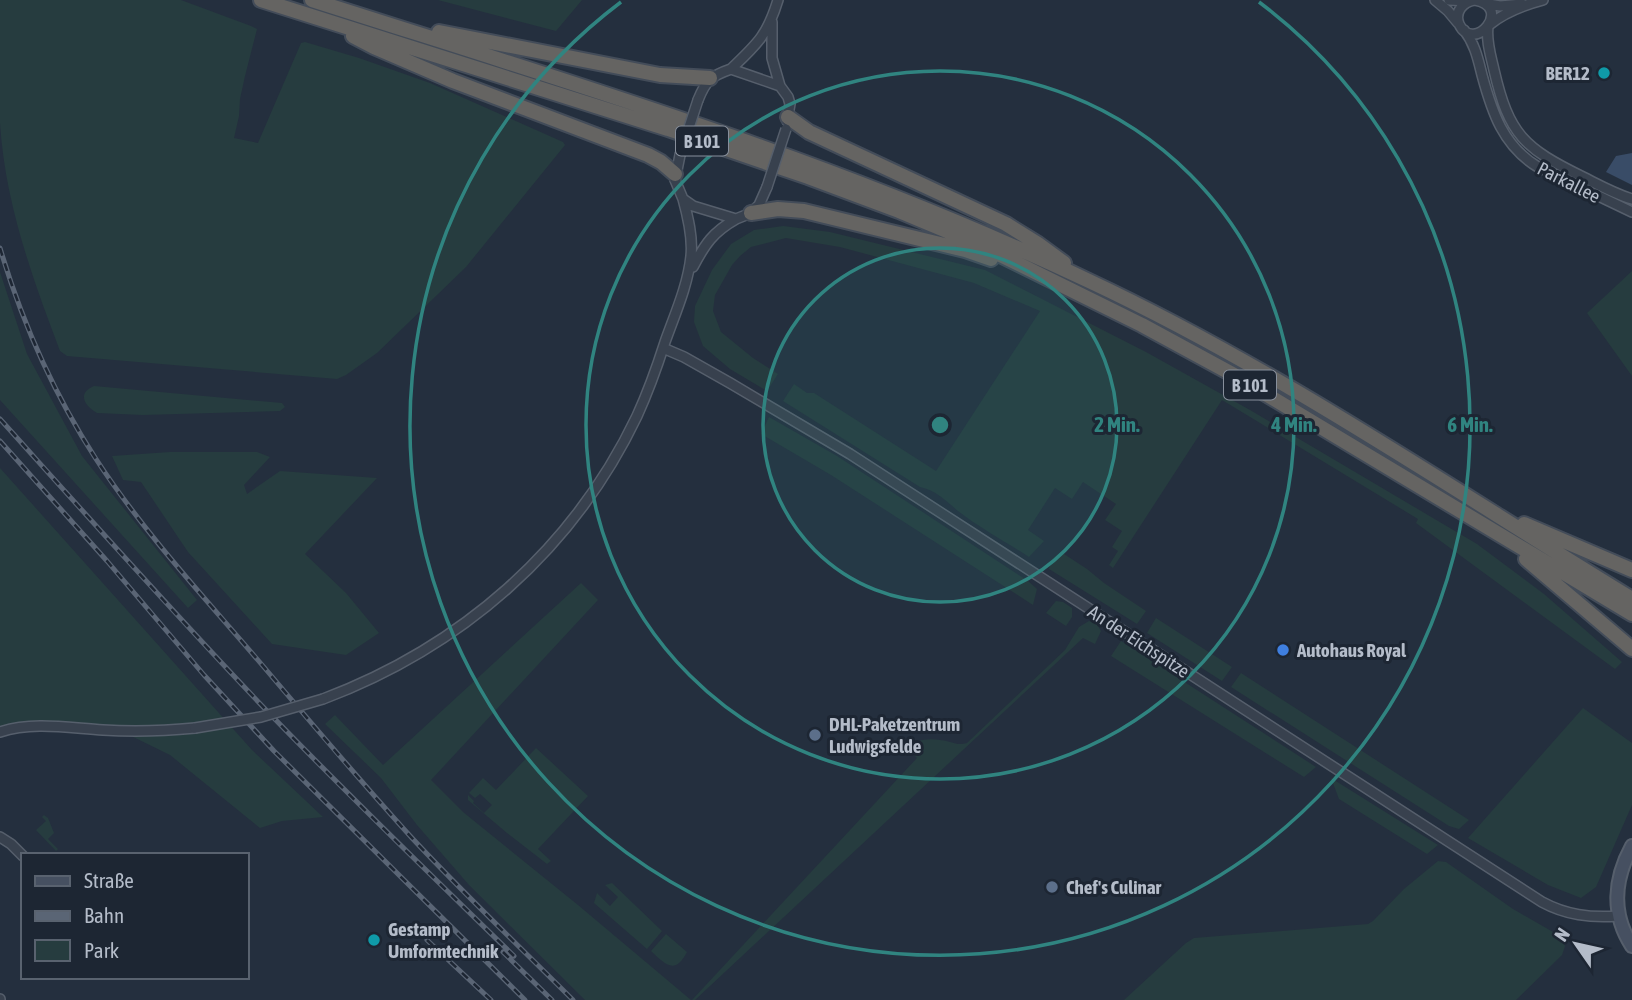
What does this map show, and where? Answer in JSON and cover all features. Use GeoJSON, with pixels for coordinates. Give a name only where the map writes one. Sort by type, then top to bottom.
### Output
{"type":"FeatureCollection","features":[{"type":"Feature","properties":{"kind":"highway","name":"B 101"},"geometry":{"type":"LineString","coordinates":[[261,0],[808,177],[978,244],[1191,351],[1632,614]]}},
{"type":"Feature","properties":{"kind":"highway","name":"B 101"},"geometry":{"type":"LineString","coordinates":[[312,0],[689,122],[821,168],[954,221],[1088,280],[1246,363],[1632,599]]}},
{"type":"Feature","properties":{"kind":"highway"},"geometry":{"type":"LineString","coordinates":[[365,17],[660,75],[710,78]]}},
{"type":"Feature","properties":{"kind":"highway"},"geometry":{"type":"LineString","coordinates":[[334,24],[373,47],[453,81],[648,155],[675,174]]}},
{"type":"Feature","properties":{"kind":"highway"},"geometry":{"type":"LineString","coordinates":[[787,123],[1006,224],[1088,280]]}},
{"type":"Feature","properties":{"kind":"highway"},"geometry":{"type":"LineString","coordinates":[[751,213],[778,209],[804,211],[965,250],[1060,284]]}},
{"type":"Feature","properties":{"kind":"highway"},"geometry":{"type":"LineString","coordinates":[[1426,471],[1527,525],[1632,570]]}},
{"type":"Feature","properties":{"kind":"highway"},"geometry":{"type":"LineString","coordinates":[[1442,499],[1536,566],[1632,649]]}},
{"type":"Feature","properties":{"kind":"main road"},"geometry":{"type":"LineString","coordinates":[[1632,846],[1618,879],[1616,897],[1618,916],[1632,946]]}},
{"type":"Feature","properties":{"kind":"street"},"geometry":{"type":"LineString","coordinates":[[0,732],[37,726],[132,731],[195,728],[261,717],[323,699],[382,674],[439,642],[485,608],[538,560],[581,509],[613,461],[637,416],[663,348],[687,278],[692,254],[689,222],[675,174],[703,88],[710,78],[731,69],[755,46],[772,18],[778,0]]}},
{"type":"Feature","properties":{"kind":"street","name":"Parkallee"},"geometry":{"type":"LineString","coordinates":[[1435,0],[1453,15],[1474,45],[1496,121],[1514,148],[1529,162],[1545,171],[1632,212]]}},
{"type":"Feature","properties":{"kind":"street"},"geometry":{"type":"LineString","coordinates":[[1449,0],[1500,6],[1544,0]]}},
{"type":"Feature","properties":{"kind":"street"},"geometry":{"type":"LineString","coordinates":[[1475,1],[1461,6],[1458,19],[1462,28],[1476,34],[1483,32],[1498,18],[1527,4]]}},
{"type":"Feature","properties":{"kind":"street","name":"Parkallee"},"geometry":{"type":"LineString","coordinates":[[1475,1],[1491,12],[1488,42],[1499,92],[1508,115],[1521,136],[1551,161],[1632,199]]}},
{"type":"Feature","properties":{"kind":"street"},"geometry":{"type":"LineString","coordinates":[[687,278],[709,240],[722,227],[751,213],[759,205],[767,187],[787,123],[790,104],[780,86],[772,58],[772,18]]}},
{"type":"Feature","properties":{"kind":"street"},"geometry":{"type":"LineString","coordinates":[[731,69],[780,86]]}},
{"type":"Feature","properties":{"kind":"street"},"geometry":{"type":"LineString","coordinates":[[683,199],[693,206],[736,219]]}},
{"type":"Feature","properties":{"kind":"street","name":"An der Eichspitze"},"geometry":{"type":"LineString","coordinates":[[663,348],[684,356],[850,454],[1542,902],[1580,916],[1618,916]]}},
{"type":"Feature","properties":{"kind":"street"},"geometry":{"type":"LineString","coordinates":[[0,837],[21,854]]}},
{"type":"Feature","properties":{"kind":"green space"},"geometry":{"type":"Polygon","coordinates":[[[0,0],[181,0],[257,29],[240,99],[234,138],[258,143],[301,43],[305,42],[430,83],[565,145],[466,267],[377,353],[337,379],[67,356],[60,351],[21,239],[8,182],[0,123],[0,0]]]}},
{"type":"Feature","properties":{"kind":"green space"},"geometry":{"type":"Polygon","coordinates":[[[438,0],[582,0],[556,31],[438,0]]]}},
{"type":"Feature","properties":{"kind":"green space"},"geometry":{"type":"Polygon","coordinates":[[[783,226],[830,232],[985,270],[1146,352],[1477,544],[1544,594],[1622,662],[1615,669],[1416,523],[1418,519],[1222,400],[1113,568],[1109,565],[1118,551],[1112,547],[1122,531],[1105,520],[1116,504],[1083,482],[1072,499],[1055,488],[1028,530],[1044,541],[1029,557],[975,523],[936,493],[920,487],[783,401],[794,384],[807,393],[814,393],[936,471],[1040,311],[974,283],[840,247],[786,238],[751,247],[732,265],[715,295],[713,311],[721,332],[778,374],[767,391],[730,369],[703,346],[694,322],[695,306],[712,270],[731,244],[754,230],[783,226]]]}},
{"type":"Feature","properties":{"kind":"green space"},"geometry":{"type":"Polygon","coordinates":[[[1632,271],[1632,376],[1587,313],[1632,271]]]}},
{"type":"Feature","properties":{"kind":"green space"},"geometry":{"type":"Polygon","coordinates":[[[0,272],[27,354],[82,456],[197,600],[188,608],[0,400],[0,272]]]}},
{"type":"Feature","properties":{"kind":"green space"},"geometry":{"type":"Polygon","coordinates":[[[94,386],[282,403],[285,407],[280,411],[143,415],[97,413],[84,400],[85,392],[94,386]]]}},
{"type":"Feature","properties":{"kind":"green space"},"geometry":{"type":"Polygon","coordinates":[[[769,417],[837,456],[1028,581],[1037,589],[1033,605],[831,475],[761,434],[769,417]]]}},
{"type":"Feature","properties":{"kind":"green space"},"geometry":{"type":"Polygon","coordinates":[[[170,452],[257,452],[270,457],[244,485],[247,494],[280,471],[377,478],[305,554],[346,593],[379,633],[346,655],[272,644],[188,552],[141,482],[123,480],[112,456],[170,452]]]}},
{"type":"Feature","properties":{"kind":"green space"},"geometry":{"type":"Polygon","coordinates":[[[0,468],[252,750],[323,817],[282,821],[260,828],[170,755],[111,726],[41,721],[0,727],[0,468]]]}},
{"type":"Feature","properties":{"kind":"green space"},"geometry":{"type":"Polygon","coordinates":[[[1061,552],[1146,611],[1137,624],[1049,569],[1052,559],[1061,552]]]}},
{"type":"Feature","properties":{"kind":"green space"},"geometry":{"type":"Polygon","coordinates":[[[581,583],[598,600],[431,780],[463,812],[691,1000],[585,1000],[469,885],[381,778],[325,724],[335,715],[383,765],[581,583]]]}},
{"type":"Feature","properties":{"kind":"green space"},"geometry":{"type":"Polygon","coordinates":[[[1056,601],[1072,608],[1072,617],[1066,626],[1046,613],[1056,601]]]}},
{"type":"Feature","properties":{"kind":"green space"},"geometry":{"type":"Polygon","coordinates":[[[1156,618],[1232,667],[1222,681],[1147,633],[1156,618]]]}},
{"type":"Feature","properties":{"kind":"green space"},"geometry":{"type":"Polygon","coordinates":[[[1089,621],[1096,623],[1101,631],[1095,644],[1083,638],[692,1000],[917,758],[905,746],[927,740],[967,743],[1065,650],[1079,627],[1089,621]]]}},
{"type":"Feature","properties":{"kind":"green space"},"geometry":{"type":"Polygon","coordinates":[[[1121,641],[1316,767],[1304,777],[1111,656],[1121,641]]]}},
{"type":"Feature","properties":{"kind":"green space"},"geometry":{"type":"Polygon","coordinates":[[[1241,673],[1469,820],[1459,829],[1449,826],[1231,687],[1241,673]]]}},
{"type":"Feature","properties":{"kind":"green space"},"geometry":{"type":"Polygon","coordinates":[[[1583,708],[1632,743],[1632,805],[1596,887],[1581,898],[1548,885],[1468,838],[1583,708]]]}},
{"type":"Feature","properties":{"kind":"green space"},"geometry":{"type":"Polygon","coordinates":[[[536,748],[588,796],[538,849],[551,861],[547,864],[507,833],[468,800],[468,795],[484,813],[492,805],[480,794],[475,798],[469,793],[483,778],[496,790],[536,748]]]}},
{"type":"Feature","properties":{"kind":"green space"},"geometry":{"type":"Polygon","coordinates":[[[1331,778],[1438,845],[1427,854],[1339,799],[1331,778]]]}},
{"type":"Feature","properties":{"kind":"green space"},"geometry":{"type":"Polygon","coordinates":[[[44,815],[54,833],[48,839],[58,849],[56,851],[36,830],[46,821],[42,817],[44,815]]]}},
{"type":"Feature","properties":{"kind":"green space"},"geometry":{"type":"Polygon","coordinates":[[[1438,861],[1446,862],[1513,909],[1560,936],[1565,946],[1562,955],[1516,1000],[1124,1000],[1194,938],[1368,924],[1438,861]]]}},
{"type":"Feature","properties":{"kind":"green space"},"geometry":{"type":"Polygon","coordinates":[[[612,883],[662,931],[647,949],[594,903],[597,893],[610,906],[618,897],[605,885],[612,883]]]}},
{"type":"Feature","properties":{"kind":"green space"},"geometry":{"type":"Polygon","coordinates":[[[666,934],[687,952],[678,964],[666,964],[651,951],[666,934]]]}},
{"type":"Feature","properties":{"kind":"water"},"geometry":{"type":"Polygon","coordinates":[[[1632,153],[1632,185],[1606,172],[1616,156],[1632,153]]]}},
{"type":"Feature","properties":{"kind":"railway"},"geometry":{"type":"LineString","coordinates":[[0,248],[29,330],[66,409],[96,459],[134,513],[393,817],[573,1000]]}},
{"type":"Feature","properties":{"kind":"railway"},"geometry":{"type":"LineString","coordinates":[[0,419],[269,713],[514,956]]}},
{"type":"Feature","properties":{"kind":"railway"},"geometry":{"type":"LineString","coordinates":[[0,441],[204,675],[274,751],[525,1000]]}},
{"type":"Feature","properties":{"kind":"railway"},"geometry":{"type":"LineString","coordinates":[[427,940],[491,1000]]}},
{"type":"Feature","properties":{"kind":"railway"},"geometry":{"type":"LineString","coordinates":[[503,952],[552,1000]]}},
{"type":"Feature","properties":{"kind":"place","name":"BER12"},"geometry":{"type":"Point","coordinates":[1604,73]}},
{"type":"Feature","properties":{"kind":"place","name":"Autohaus Royal"},"geometry":{"type":"Point","coordinates":[1283,650]}},
{"type":"Feature","properties":{"kind":"place","name":"DHL-Paketzentrum Ludwigsfelde"},"geometry":{"type":"Point","coordinates":[815,735]}},
{"type":"Feature","properties":{"kind":"place","name":"Chef's Culinar"},"geometry":{"type":"Point","coordinates":[1052,887]}},
{"type":"Feature","properties":{"kind":"place","name":"Gestamp Umformtechnik"},"geometry":{"type":"Point","coordinates":[374,940]}}]}
